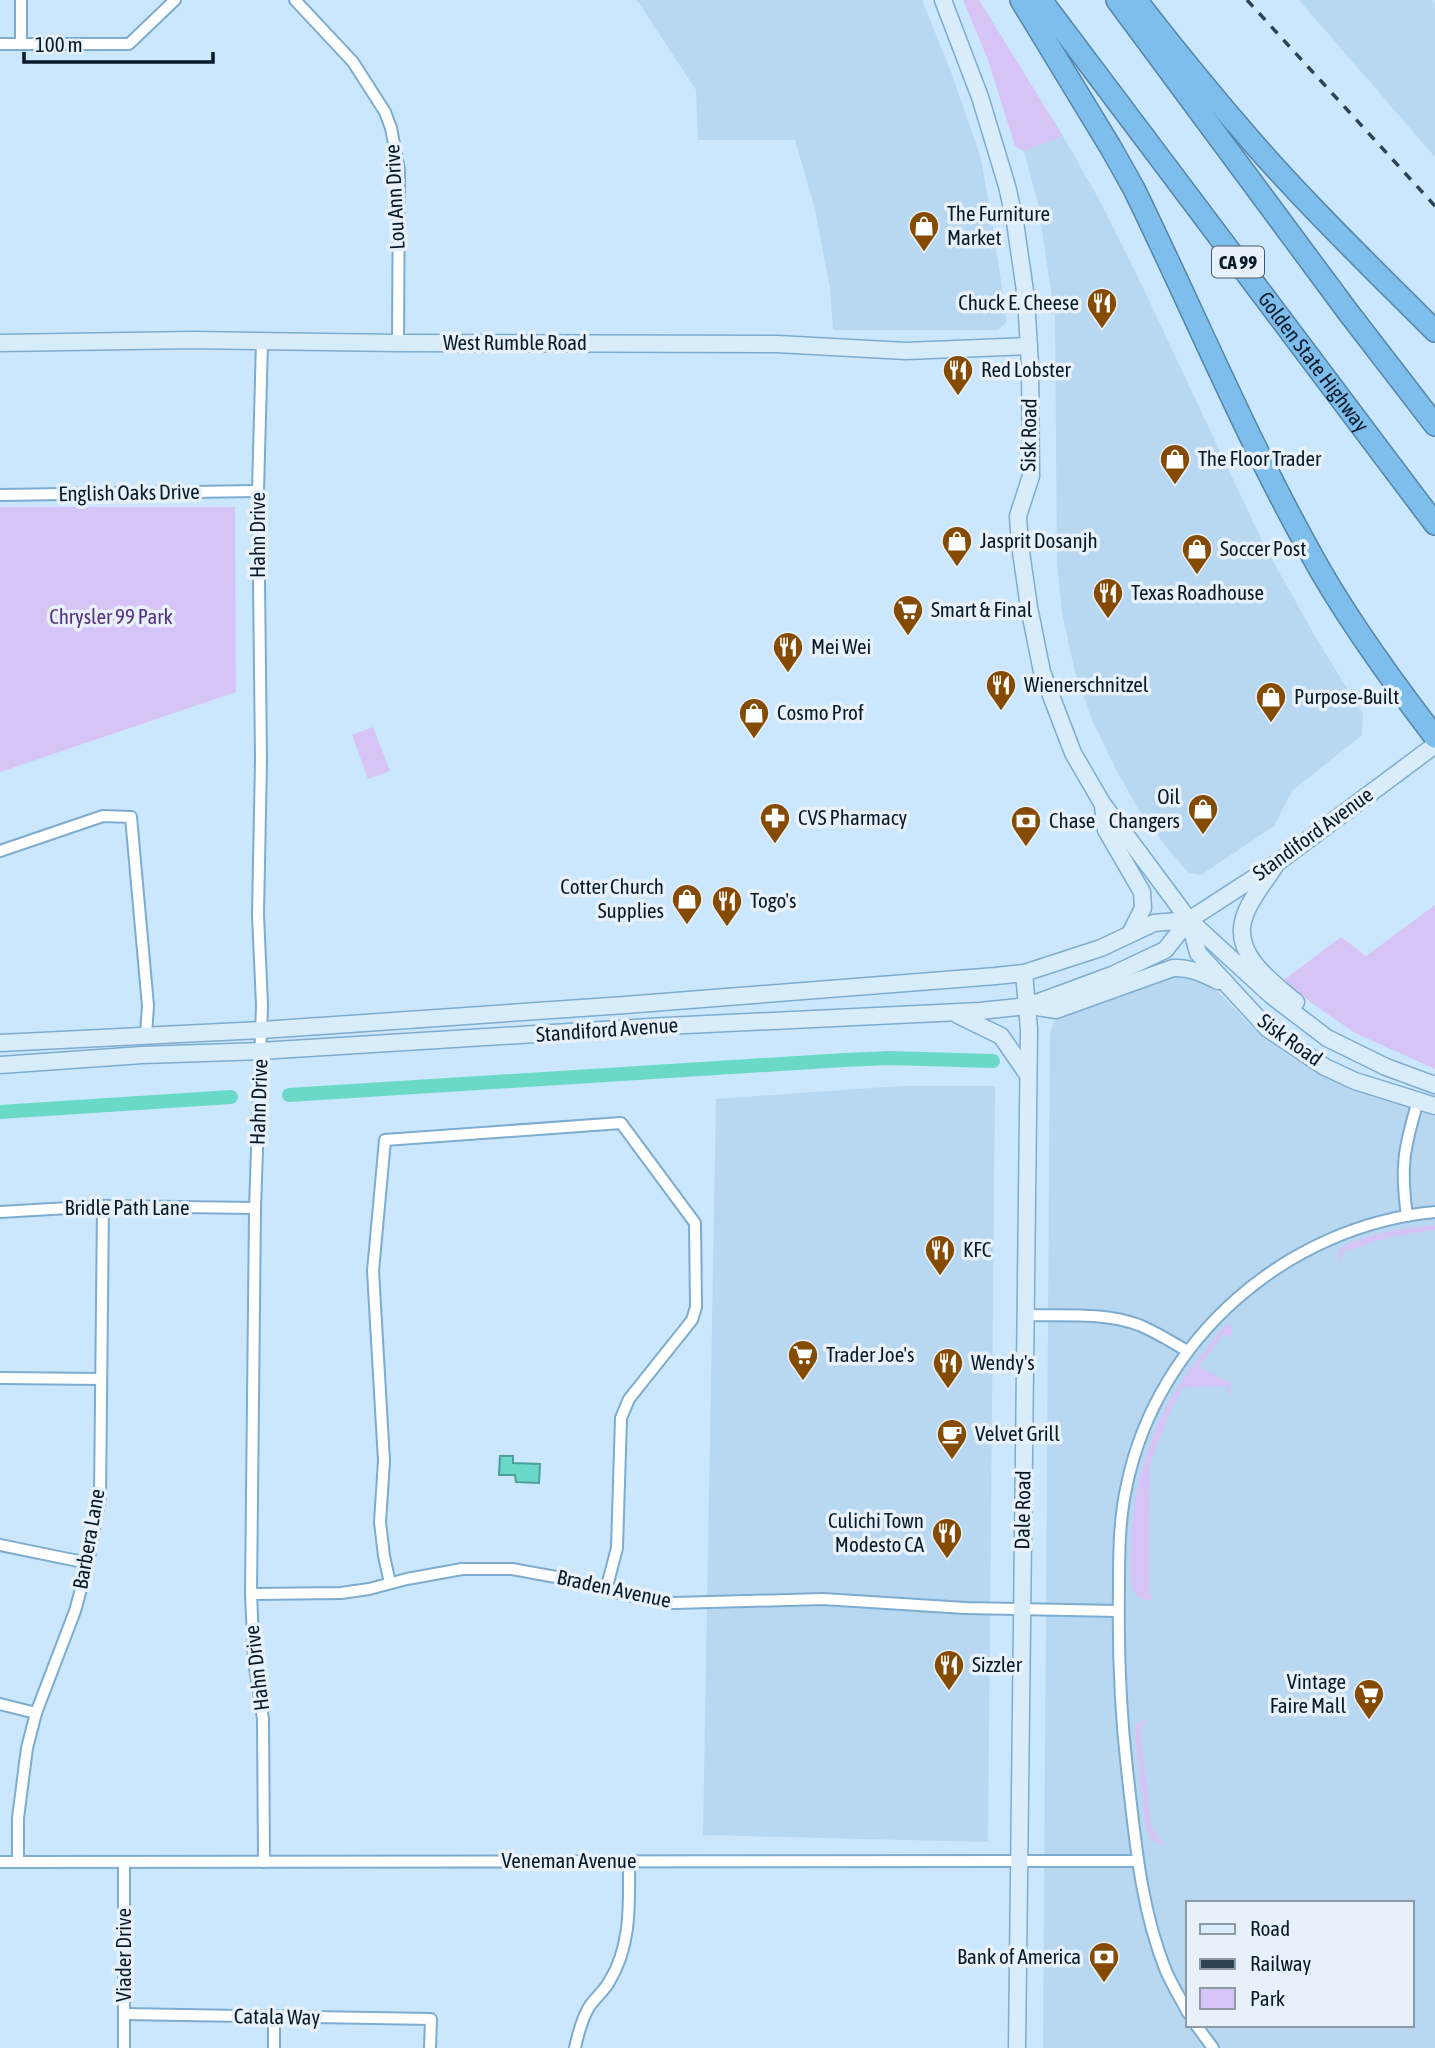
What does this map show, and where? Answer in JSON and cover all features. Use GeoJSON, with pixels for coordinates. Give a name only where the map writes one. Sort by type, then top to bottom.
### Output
{"type":"FeatureCollection","features":[{"type":"Feature","properties":{"kind":"highway"},"geometry":{"type":"LineString","coordinates":[[1021,0],[1133,189],[1311,554],[1364,636],[1435,737]]}},
{"type":"Feature","properties":{"kind":"highway","name":"Golden State Highway"},"geometry":{"type":"LineString","coordinates":[[1041,0],[1435,524]]}},
{"type":"Feature","properties":{"kind":"highway","name":"CA 99"},"geometry":{"type":"LineString","coordinates":[[1116,0],[1435,425]]}},
{"type":"Feature","properties":{"kind":"highway"},"geometry":{"type":"LineString","coordinates":[[1136,0],[1255,146],[1435,331]]}},
{"type":"Feature","properties":{"kind":"main road","name":"Sisk Road"},"geometry":{"type":"LineString","coordinates":[[943,0],[980,97],[1007,186],[1023,276],[1029,346],[1031,476],[1018,516],[1029,607],[1042,672],[1056,713],[1077,760],[1102,803],[1189,920],[1272,996],[1326,1038],[1386,1067],[1435,1085]]}},
{"type":"Feature","properties":{"kind":"main road","name":"West Rumble Road"},"geometry":{"type":"LineString","coordinates":[[0,342],[777,344],[906,351],[1029,346]]}},
{"type":"Feature","properties":{"kind":"main road","name":"Standiford Avenue"},"geometry":{"type":"LineString","coordinates":[[0,1065],[1028,1006],[1112,975],[1165,950],[1189,920],[1277,863],[1435,745]]}},
{"type":"Feature","properties":{"kind":"main road"},"geometry":{"type":"LineString","coordinates":[[1102,803],[1106,830],[1142,892],[1143,908],[1130,934]]}},
{"type":"Feature","properties":{"kind":"main road"},"geometry":{"type":"LineString","coordinates":[[1277,863],[1244,917],[1241,934],[1245,949],[1262,971],[1299,1005],[1386,1067]]}},
{"type":"Feature","properties":{"kind":"main road","name":"Sisk Road"},"geometry":{"type":"LineString","coordinates":[[1189,920],[1198,953],[1268,1029],[1307,1056],[1355,1081],[1435,1106]]}},
{"type":"Feature","properties":{"kind":"main road","name":"Standiford Avenue"},"geometry":{"type":"LineString","coordinates":[[0,1043],[262,1030],[785,994],[1024,973],[1101,947],[1154,923],[1189,920]]}},
{"type":"Feature","properties":{"kind":"main road"},"geometry":{"type":"LineString","coordinates":[[1028,1006],[1056,1010],[1177,968],[1203,973],[1230,987]]}},
{"type":"Feature","properties":{"kind":"main road","name":"Dale Road"},"geometry":{"type":"LineString","coordinates":[[1017,2048],[1028,1074],[1028,1006],[1024,973]]}},
{"type":"Feature","properties":{"kind":"main road"},"geometry":{"type":"LineString","coordinates":[[952,1012],[1001,1036],[1028,1074]]}},
{"type":"Feature","properties":{"kind":"street"},"geometry":{"type":"LineString","coordinates":[[21,0],[21,44]]}},
{"type":"Feature","properties":{"kind":"street"},"geometry":{"type":"LineString","coordinates":[[0,44],[129,44],[175,0]]}},
{"type":"Feature","properties":{"kind":"street","name":"Lou Ann Drive"},"geometry":{"type":"LineString","coordinates":[[295,0],[353,62],[391,128],[398,170],[398,343]]}},
{"type":"Feature","properties":{"kind":"street","name":"Hahn Drive"},"geometry":{"type":"LineString","coordinates":[[262,341],[258,491],[261,760],[258,915],[262,1030],[255,1208],[250,1594],[254,1661],[263,1719],[264,1862]]}},
{"type":"Feature","properties":{"kind":"street","name":"English Oaks Drive"},"geometry":{"type":"LineString","coordinates":[[0,495],[258,491]]}},
{"type":"Feature","properties":{"kind":"street"},"geometry":{"type":"LineString","coordinates":[[0,851],[103,816],[131,817],[148,1006],[146,1034]]}},
{"type":"Feature","properties":{"kind":"street"},"geometry":{"type":"LineString","coordinates":[[1407,1216],[1402,1165],[1418,1101]]}},
{"type":"Feature","properties":{"kind":"street"},"geometry":{"type":"LineString","coordinates":[[390,1583],[380,1522],[384,1461],[373,1271],[386,1140],[621,1123],[695,1223],[696,1307],[692,1320],[629,1399],[621,1418],[617,1548],[606,1590]]}},
{"type":"Feature","properties":{"kind":"street","name":"Bridle Path Lane"},"geometry":{"type":"LineString","coordinates":[[0,1212],[103,1206],[255,1208]]}},
{"type":"Feature","properties":{"kind":"street","name":"Barbera Lane"},"geometry":{"type":"LineString","coordinates":[[18,1862],[21,1783],[36,1713],[75,1611],[88,1563],[100,1497],[103,1206]]}},
{"type":"Feature","properties":{"kind":"street"},"geometry":{"type":"LineString","coordinates":[[1186,2009],[1166,1971],[1142,1892],[1122,1713],[1118,1611],[1120,1524],[1139,1440],[1155,1403],[1187,1351],[1232,1302],[1277,1268],[1316,1245],[1347,1231],[1435,1212]]}},
{"type":"Feature","properties":{"kind":"street"},"geometry":{"type":"LineString","coordinates":[[1025,1315],[1099,1317],[1127,1321],[1152,1331],[1187,1351]]}},
{"type":"Feature","properties":{"kind":"street"},"geometry":{"type":"LineString","coordinates":[[0,1378],[101,1379]]}},
{"type":"Feature","properties":{"kind":"street"},"geometry":{"type":"LineString","coordinates":[[0,1545],[88,1563]]}},
{"type":"Feature","properties":{"kind":"street","name":"Braden Avenue"},"geometry":{"type":"LineString","coordinates":[[250,1594],[341,1593],[462,1569],[512,1569],[674,1602],[824,1599],[1022,1610],[1118,1611]]}},
{"type":"Feature","properties":{"kind":"street"},"geometry":{"type":"LineString","coordinates":[[0,1704],[36,1713]]}},
{"type":"Feature","properties":{"kind":"street"},"geometry":{"type":"LineString","coordinates":[[575,2048],[589,2008],[610,1982],[620,1958],[627,1933],[629,1861]]}},
{"type":"Feature","properties":{"kind":"street","name":"Veneman Avenue"},"geometry":{"type":"LineString","coordinates":[[0,1862],[1138,1861]]}},
{"type":"Feature","properties":{"kind":"street","name":"Viader Drive"},"geometry":{"type":"LineString","coordinates":[[124,1862],[124,2048]]}},
{"type":"Feature","properties":{"kind":"street","name":"Catala Way"},"geometry":{"type":"LineString","coordinates":[[124,2014],[430,2019],[430,2048]]}},
{"type":"Feature","properties":{"kind":"street"},"geometry":{"type":"LineString","coordinates":[[274,2017],[274,2048]]}},
{"type":"Feature","properties":{"kind":"street"},"geometry":{"type":"LineString","coordinates":[[1197,2027],[1213,2048]]}},
{"type":"Feature","properties":{"kind":"shaded area"},"geometry":{"type":"Polygon","coordinates":[[[637,0],[922,0],[980,155],[1007,322],[998,330],[833,330],[830,288],[815,209],[795,140],[698,140],[696,90],[637,0]]]}},
{"type":"Feature","properties":{"kind":"shaded area"},"geometry":{"type":"Polygon","coordinates":[[[1299,0],[1432,0],[1435,4],[1435,157],[1299,0]]]}},
{"type":"Feature","properties":{"kind":"shaded area"},"geometry":{"type":"Polygon","coordinates":[[[1063,136],[1136,273],[1265,547],[1363,714],[1362,735],[1292,791],[1274,826],[1201,875],[1189,873],[1167,848],[1137,807],[1117,771],[1093,722],[1075,672],[1062,613],[1057,563],[1055,318],[1038,204],[1024,151],[1063,136]]]}},
{"type":"Feature","properties":{"kind":"shaded area"},"geometry":{"type":"Polygon","coordinates":[[[1184,972],[1212,986],[1257,1032],[1310,1068],[1347,1084],[1435,1112],[1435,2048],[1043,2048],[1050,1032],[1054,1022],[1061,1016],[1167,975],[1184,972]]]}},
{"type":"Feature","properties":{"kind":"shaded area"},"geometry":{"type":"Polygon","coordinates":[[[900,1086],[995,1086],[988,1842],[703,1835],[716,1099],[900,1086]]]}},
{"type":"Feature","properties":{"kind":"shaded area"},"geometry":{"type":"Polygon","coordinates":[[[500,1456],[513,1456],[513,1463],[540,1464],[539,1483],[516,1482],[515,1475],[499,1475],[500,1456]]]}},
{"type":"Feature","properties":{"kind":"green space"},"geometry":{"type":"Polygon","coordinates":[[[963,0],[979,0],[1063,136],[1024,151],[1015,146],[988,60],[963,0]]]}},
{"type":"Feature","properties":{"kind":"green space","name":"Chrysler 99 Park"},"geometry":{"type":"Polygon","coordinates":[[[0,507],[235,507],[236,692],[0,772],[0,507]]]}},
{"type":"Feature","properties":{"kind":"green space"},"geometry":{"type":"Polygon","coordinates":[[[373,727],[390,771],[368,779],[352,735],[373,727]]]}},
{"type":"Feature","properties":{"kind":"green space"},"geometry":{"type":"Polygon","coordinates":[[[1435,905],[1435,1069],[1355,1033],[1284,980],[1341,937],[1366,956],[1435,905]]]}},
{"type":"Feature","properties":{"kind":"green space"},"geometry":{"type":"Polygon","coordinates":[[[1435,1225],[1435,1230],[1389,1237],[1343,1252],[1341,1261],[1338,1259],[1339,1249],[1361,1239],[1435,1225]]]}},
{"type":"Feature","properties":{"kind":"green space"},"geometry":{"type":"Polygon","coordinates":[[[1229,1324],[1232,1327],[1232,1337],[1224,1334],[1199,1366],[1231,1384],[1231,1395],[1228,1395],[1227,1386],[1183,1387],[1168,1417],[1150,1465],[1149,1590],[1154,1601],[1144,1599],[1133,1590],[1131,1573],[1132,1526],[1143,1465],[1157,1426],[1172,1396],[1202,1354],[1229,1324]]]}},
{"type":"Feature","properties":{"kind":"green space"},"geometry":{"type":"Polygon","coordinates":[[[1141,1721],[1148,1721],[1140,1728],[1151,1826],[1162,1842],[1160,1845],[1151,1839],[1146,1828],[1135,1732],[1136,1725],[1141,1721]]]}},
{"type":"Feature","properties":{"kind":"waterway"},"geometry":{"type":"LineString","coordinates":[[289,1095],[844,1060],[889,1058],[993,1061]]}},
{"type":"Feature","properties":{"kind":"waterway"},"geometry":{"type":"LineString","coordinates":[[0,1112],[231,1097]]}},
{"type":"Feature","properties":{"kind":"railway"},"geometry":{"type":"LineString","coordinates":[[1247,0],[1435,206]]}},
{"type":"Feature","properties":{"kind":"place","name":"The Furniture Market"},"geometry":{"type":"Point","coordinates":[924,253]}},
{"type":"Feature","properties":{"kind":"place","name":"Chuck E. Cheese"},"geometry":{"type":"Point","coordinates":[1102,330]}},
{"type":"Feature","properties":{"kind":"place","name":"Red Lobster"},"geometry":{"type":"Point","coordinates":[958,397]}},
{"type":"Feature","properties":{"kind":"place","name":"The Floor Trader"},"geometry":{"type":"Point","coordinates":[1175,486]}},
{"type":"Feature","properties":{"kind":"place","name":"Jasprit Dosanjh"},"geometry":{"type":"Point","coordinates":[957,568]}},
{"type":"Feature","properties":{"kind":"place","name":"Soccer Post"},"geometry":{"type":"Point","coordinates":[1197,576]}},
{"type":"Feature","properties":{"kind":"place","name":"Texas Roadhouse"},"geometry":{"type":"Point","coordinates":[1108,620]}},
{"type":"Feature","properties":{"kind":"place","name":"Smart & Final"},"geometry":{"type":"Point","coordinates":[908,637]}},
{"type":"Feature","properties":{"kind":"place","name":"Mei Wei"},"geometry":{"type":"Point","coordinates":[788,674]}},
{"type":"Feature","properties":{"kind":"place","name":"Wienerschnitzel"},"geometry":{"type":"Point","coordinates":[1001,712]}},
{"type":"Feature","properties":{"kind":"place","name":"Purpose-Built"},"geometry":{"type":"Point","coordinates":[1271,724]}},
{"type":"Feature","properties":{"kind":"place","name":"Cosmo Prof"},"geometry":{"type":"Point","coordinates":[754,740]}},
{"type":"Feature","properties":{"kind":"place","name":"Oil Changers"},"geometry":{"type":"Point","coordinates":[1203,836]}},
{"type":"Feature","properties":{"kind":"place","name":"CVS Pharmacy"},"geometry":{"type":"Point","coordinates":[775,845]}},
{"type":"Feature","properties":{"kind":"place","name":"Chase"},"geometry":{"type":"Point","coordinates":[1026,848]}},
{"type":"Feature","properties":{"kind":"place","name":"Cotter Church Supplies"},"geometry":{"type":"Point","coordinates":[687,926]}},
{"type":"Feature","properties":{"kind":"place","name":"Togo's"},"geometry":{"type":"Point","coordinates":[727,928]}},
{"type":"Feature","properties":{"kind":"place","name":"KFC"},"geometry":{"type":"Point","coordinates":[940,1277]}},
{"type":"Feature","properties":{"kind":"place","name":"Trader Joe's"},"geometry":{"type":"Point","coordinates":[803,1382]}},
{"type":"Feature","properties":{"kind":"place","name":"Wendy's"},"geometry":{"type":"Point","coordinates":[948,1390]}},
{"type":"Feature","properties":{"kind":"place","name":"Velvet Grill"},"geometry":{"type":"Point","coordinates":[952,1461]}},
{"type":"Feature","properties":{"kind":"place","name":"Culichi Town Modesto CA"},"geometry":{"type":"Point","coordinates":[947,1560]}},
{"type":"Feature","properties":{"kind":"place","name":"Sizzler"},"geometry":{"type":"Point","coordinates":[949,1692]}},
{"type":"Feature","properties":{"kind":"place","name":"Vintage Faire Mall"},"geometry":{"type":"Point","coordinates":[1369,1721]}},
{"type":"Feature","properties":{"kind":"place","name":"Bank of America"},"geometry":{"type":"Point","coordinates":[1104,1984]}}]}
